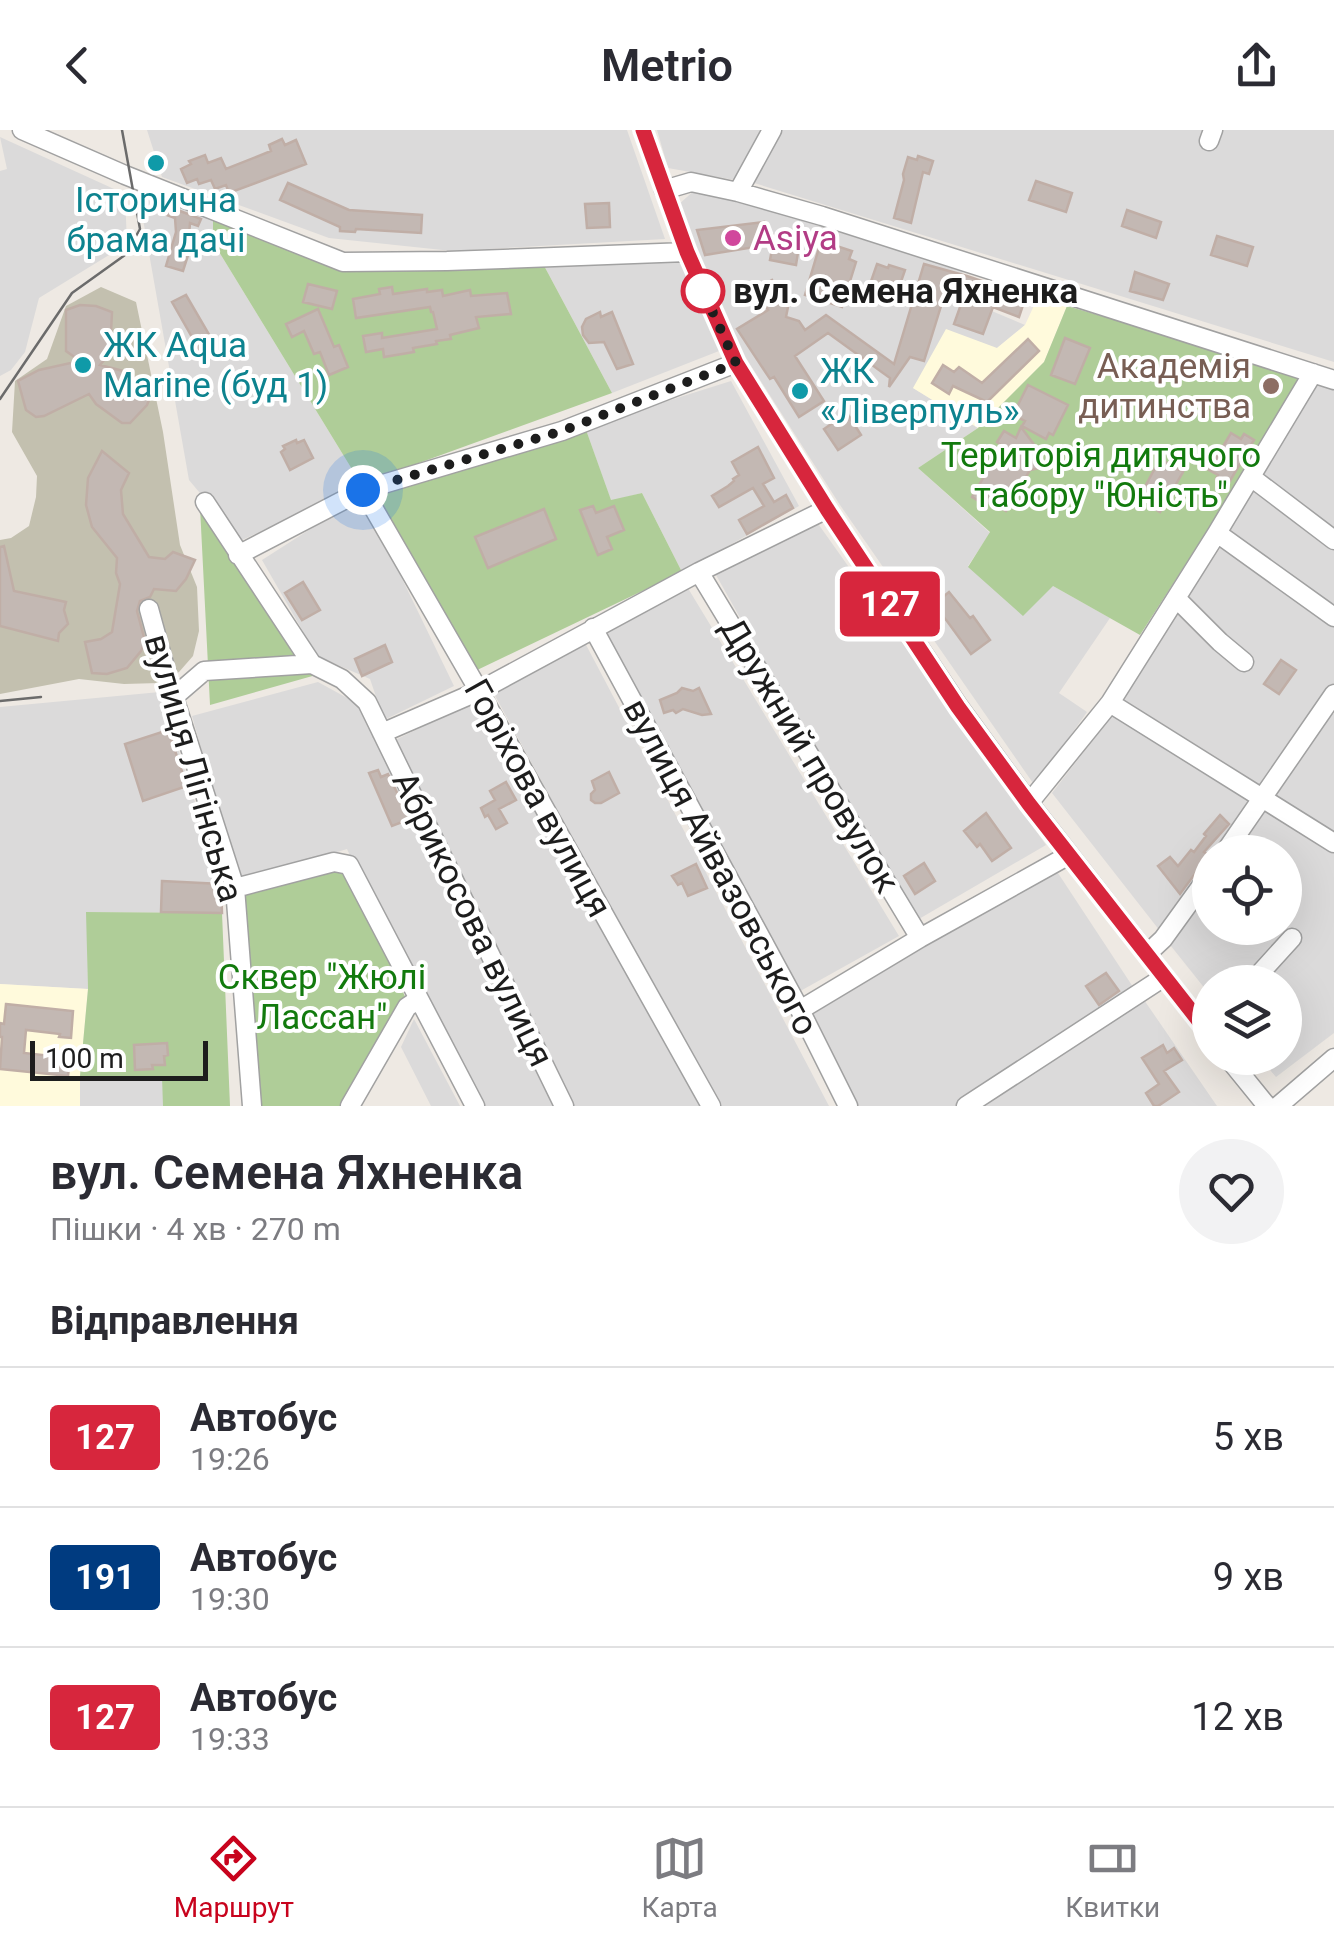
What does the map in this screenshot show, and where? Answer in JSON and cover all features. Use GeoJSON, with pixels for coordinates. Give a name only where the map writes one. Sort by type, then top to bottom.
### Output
{"type":"FeatureCollection","features":[{"type":"Feature","properties":{"kind":"street"},"geometry":{"type":"LineString","coordinates":[[22,130],[66,139],[343,262],[687,252]]}},
{"type":"Feature","properties":{"kind":"street"},"geometry":{"type":"LineString","coordinates":[[643,130],[687,252],[736,363],[958,707],[1192,1012]]}},
{"type":"Feature","properties":{"kind":"street"},"geometry":{"type":"LineString","coordinates":[[738,192],[772,130]]}},
{"type":"Feature","properties":{"kind":"street"},"geometry":{"type":"LineString","coordinates":[[664,190],[691,182],[738,192],[856,226],[1334,380]]}},
{"type":"Feature","properties":{"kind":"street"},"geometry":{"type":"LineString","coordinates":[[238,555],[363,490],[562,431],[736,363]]}},
{"type":"Feature","properties":{"kind":"street"},"geometry":{"type":"LineString","coordinates":[[1029,804],[1110,702],[1313,373]]}},
{"type":"Feature","properties":{"kind":"street"},"geometry":{"type":"LineString","coordinates":[[1251,477],[1334,540]]}},
{"type":"Feature","properties":{"kind":"street","name":"Горіхова вулиця"},"geometry":{"type":"LineString","coordinates":[[363,490],[711,1106]]}},
{"type":"Feature","properties":{"kind":"street"},"geometry":{"type":"LineString","coordinates":[[205,502],[312,664]]}},
{"type":"Feature","properties":{"kind":"street"},"geometry":{"type":"LineString","coordinates":[[382,733],[479,692],[699,572],[827,509]]}},
{"type":"Feature","properties":{"kind":"street"},"geometry":{"type":"LineString","coordinates":[[1217,532],[1334,617]]}},
{"type":"Feature","properties":{"kind":"street","name":"Дружний провулок"},"geometry":{"type":"LineString","coordinates":[[699,572],[920,938]]}},
{"type":"Feature","properties":{"kind":"street"},"geometry":{"type":"LineString","coordinates":[[1176,598],[1244,662]]}},
{"type":"Feature","properties":{"kind":"street","name":"вулиця Лігінська"},"geometry":{"type":"LineString","coordinates":[[150,609],[234,888],[252,1106]]}},
{"type":"Feature","properties":{"kind":"street","name":"вулиця Айвазовського"},"geometry":{"type":"LineString","coordinates":[[593,628],[848,1106]]}},
{"type":"Feature","properties":{"kind":"street"},"geometry":{"type":"LineString","coordinates":[[175,696],[204,671],[312,664]]}},
{"type":"Feature","properties":{"kind":"street","name":"Абрикосова вулиця"},"geometry":{"type":"LineString","coordinates":[[312,664],[342,679],[366,702],[564,1106]]}},
{"type":"Feature","properties":{"kind":"street"},"geometry":{"type":"LineString","coordinates":[[1238,835],[1332,701]]}},
{"type":"Feature","properties":{"kind":"street"},"geometry":{"type":"LineString","coordinates":[[1110,702],[1334,842]]}},
{"type":"Feature","properties":{"kind":"street"},"geometry":{"type":"LineString","coordinates":[[800,1010],[1069,855]]}},
{"type":"Feature","properties":{"kind":"street"},"geometry":{"type":"LineString","coordinates":[[234,888],[334,862],[350,865],[475,1106]]}},
{"type":"Feature","properties":{"kind":"street"},"geometry":{"type":"LineString","coordinates":[[1147,954],[1192,899]]}},
{"type":"Feature","properties":{"kind":"street"},"geometry":{"type":"LineString","coordinates":[[1267,965],[1286,945]]}},
{"type":"Feature","properties":{"kind":"street"},"geometry":{"type":"LineString","coordinates":[[966,1106],[1164,977]]}},
{"type":"Feature","properties":{"kind":"street"},"geometry":{"type":"LineString","coordinates":[[350,1106],[407,1007],[420,1003]]}},
{"type":"Feature","properties":{"kind":"street"},"geometry":{"type":"LineString","coordinates":[[1278,1106],[1334,1058]]}},
{"type":"Feature","properties":{"kind":"street"},"geometry":{"type":"LineString","coordinates":[[1241,1075],[1266,1106]]}},
{"type":"Feature","properties":{"kind":"shaded area"},"geometry":{"type":"Polygon","coordinates":[[[147,130],[627,130],[665,239],[452,251],[329,238],[162,177],[147,130]]]}},
{"type":"Feature","properties":{"kind":"shaded area"},"geometry":{"type":"Polygon","coordinates":[[[657,130],[768,130],[740,181],[668,168],[657,130]]]}},
{"type":"Feature","properties":{"kind":"shaded area"},"geometry":{"type":"Polygon","coordinates":[[[779,130],[1334,130],[1334,362],[751,182],[779,130]]]}},
{"type":"Feature","properties":{"kind":"shaded area"},"geometry":{"type":"Polygon","coordinates":[[[0,137],[125,194],[127,244],[39,298],[25,352],[11,370],[0,376],[0,171],[7,169],[0,137]]]}},
{"type":"Feature","properties":{"kind":"shaded area"},"geometry":{"type":"Polygon","coordinates":[[[137,185],[213,214],[213,242],[361,484],[240,541],[189,480],[137,185]]]}},
{"type":"Feature","properties":{"kind":"shaded area"},"geometry":{"type":"Polygon","coordinates":[[[697,188],[963,271],[956,294],[1025,325],[997,348],[913,388],[978,428],[918,468],[990,533],[968,566],[1053,586],[1110,618],[1059,693],[1087,712],[1035,786],[840,505],[737,344],[677,206],[697,188]]]}},
{"type":"Feature","properties":{"kind":"shaded area"},"geometry":{"type":"Polygon","coordinates":[[[680,254],[719,351],[612,393],[541,260],[680,254]]]}},
{"type":"Feature","properties":{"kind":"shaded area"},"geometry":{"type":"Polygon","coordinates":[[[101,287],[136,302],[163,432],[180,545],[197,587],[199,631],[193,656],[179,672],[159,683],[79,679],[0,694],[0,540],[29,526],[36,497],[37,476],[12,432],[15,381],[47,359],[66,306],[101,287]]]}},
{"type":"Feature","properties":{"kind":"shaded area"},"geometry":{"type":"Polygon","coordinates":[[[1038,297],[1067,306],[1044,362],[978,428],[913,388],[946,329],[997,348],[1025,325],[1038,297]]]}},
{"type":"Feature","properties":{"kind":"shaded area"},"geometry":{"type":"Polygon","coordinates":[[[1313,375],[1334,382],[1334,534],[1255,476],[1313,375]]]}},
{"type":"Feature","properties":{"kind":"shaded area"},"geometry":{"type":"Polygon","coordinates":[[[731,381],[799,506],[682,572],[642,493],[611,501],[585,427],[731,381]]]}},
{"type":"Feature","properties":{"kind":"shaded area"},"geometry":{"type":"Polygon","coordinates":[[[1256,487],[1334,545],[1334,615],[1226,535],[1256,487]]]}},
{"type":"Feature","properties":{"kind":"shaded area"},"geometry":{"type":"Polygon","coordinates":[[[362,496],[454,686],[384,720],[370,679],[317,656],[262,560],[362,496]]]}},
{"type":"Feature","properties":{"kind":"shaded area"},"geometry":{"type":"Polygon","coordinates":[[[814,518],[1046,845],[912,923],[716,575],[814,518]]]}},
{"type":"Feature","properties":{"kind":"shaded area"},"geometry":{"type":"Polygon","coordinates":[[[1223,544],[1334,624],[1334,683],[1259,792],[1122,700],[1223,544]]]}},
{"type":"Feature","properties":{"kind":"shaded area"},"geometry":{"type":"Polygon","coordinates":[[[686,585],[899,936],[786,999],[603,629],[686,585]]]}},
{"type":"Feature","properties":{"kind":"shaded area"},"geometry":{"type":"Polygon","coordinates":[[[584,641],[829,1106],[718,1106],[493,692],[584,641]]]}},
{"type":"Feature","properties":{"kind":"shaded area"},"geometry":{"type":"Polygon","coordinates":[[[318,682],[360,705],[557,1106],[473,1106],[419,1003],[347,849],[239,882],[192,716],[318,682]]]}},
{"type":"Feature","properties":{"kind":"shaded area"},"geometry":{"type":"Polygon","coordinates":[[[160,692],[221,884],[222,913],[87,912],[88,989],[0,984],[0,707],[160,692]]]}},
{"type":"Feature","properties":{"kind":"shaded area"},"geometry":{"type":"Polygon","coordinates":[[[479,699],[706,1106],[569,1106],[391,742],[479,699]]]}},
{"type":"Feature","properties":{"kind":"shaded area"},"geometry":{"type":"Polygon","coordinates":[[[1331,712],[1334,714],[1334,833],[1273,795],[1331,712]]]}},
{"type":"Feature","properties":{"kind":"shaded area"},"geometry":{"type":"Polygon","coordinates":[[[1114,713],[1255,802],[1231,835],[1192,835],[1192,887],[1160,931],[1052,793],[1114,713]]]}},
{"type":"Feature","properties":{"kind":"shaded area"},"geometry":{"type":"Polygon","coordinates":[[[1265,808],[1334,853],[1334,1033],[1302,1057],[1302,965],[1192,965],[1192,972],[1167,941],[1192,907],[1192,945],[1302,945],[1302,835],[1245,835],[1265,808]]]}},
{"type":"Feature","properties":{"kind":"shaded area"},"geometry":{"type":"Polygon","coordinates":[[[1054,867],[1137,993],[961,1106],[854,1106],[807,1010],[1054,867]]]}},
{"type":"Feature","properties":{"kind":"shaded area"},"geometry":{"type":"Polygon","coordinates":[[[0,984],[88,989],[80,1106],[0,1106],[0,984]]]}},
{"type":"Feature","properties":{"kind":"shaded area"},"geometry":{"type":"Polygon","coordinates":[[[1142,997],[1192,1075],[1217,1106],[973,1106],[1142,997]]]}},
{"type":"Feature","properties":{"kind":"shaded area"},"geometry":{"type":"Polygon","coordinates":[[[414,1019],[460,1106],[431,1106],[401,1047],[414,1019]]]}},
{"type":"Feature","properties":{"kind":"shaded area"},"geometry":{"type":"Polygon","coordinates":[[[80,1076],[163,1077],[163,1106],[80,1106],[80,1076]]]}},
{"type":"Feature","properties":{"kind":"green space"},"geometry":{"type":"Polygon","coordinates":[[[213,214],[342,267],[541,260],[612,393],[361,484],[213,242],[213,214]]]}},
{"type":"Feature","properties":{"kind":"green space","name":"Територія дитячого табору \"Юність\""},"geometry":{"type":"Polygon","coordinates":[[[1067,306],[1307,376],[1140,635],[1053,586],[1023,616],[968,567],[990,532],[918,468],[978,428],[1044,362],[1067,306]]]}},
{"type":"Feature","properties":{"kind":"green space"},"geometry":{"type":"Polygon","coordinates":[[[585,427],[611,500],[642,493],[682,572],[473,672],[370,493],[585,427]]]}},
{"type":"Feature","properties":{"kind":"green space"},"geometry":{"type":"Polygon","coordinates":[[[200,507],[316,675],[210,705],[200,507]]]}},
{"type":"Feature","properties":{"kind":"green space","name":"Сквер \"Жюлі Лассан\""},"geometry":{"type":"Polygon","coordinates":[[[341,860],[409,1005],[346,1106],[255,1106],[238,893],[341,860]]]}},
{"type":"Feature","properties":{"kind":"green space"},"geometry":{"type":"Polygon","coordinates":[[[86,912],[222,913],[230,1106],[163,1106],[162,1077],[80,1076],[88,989],[86,912]]]}},
{"type":"Feature","properties":{"kind":"building"},"geometry":{"type":"Polygon","coordinates":[[[282,139],[285,145],[296,140],[306,164],[229,193],[226,185],[215,189],[211,180],[187,183],[181,169],[205,155],[208,163],[221,158],[226,169],[271,151],[269,145],[282,139]]]}},
{"type":"Feature","properties":{"kind":"building"},"geometry":{"type":"Polygon","coordinates":[[[918,156],[933,161],[929,174],[923,172],[911,223],[894,218],[908,157],[917,160],[918,156]]]}},
{"type":"Feature","properties":{"kind":"building"},"geometry":{"type":"Polygon","coordinates":[[[1036,181],[1072,193],[1066,212],[1029,200],[1036,181]]]}},
{"type":"Feature","properties":{"kind":"building"},"geometry":{"type":"Polygon","coordinates":[[[288,183],[349,210],[422,215],[421,233],[340,231],[340,227],[280,200],[288,183]]]}},
{"type":"Feature","properties":{"kind":"building"},"geometry":{"type":"Polygon","coordinates":[[[154,201],[201,219],[198,226],[190,223],[190,249],[183,271],[166,266],[176,232],[175,218],[153,210],[154,201]]]}},
{"type":"Feature","properties":{"kind":"building"},"geometry":{"type":"Polygon","coordinates":[[[609,203],[610,227],[587,228],[585,204],[609,203]]]}},
{"type":"Feature","properties":{"kind":"building"},"geometry":{"type":"Polygon","coordinates":[[[1127,210],[1161,222],[1156,238],[1122,226],[1127,210]]]}},
{"type":"Feature","properties":{"kind":"building","name":"Asiya"},"geometry":{"type":"Polygon","coordinates":[[[764,222],[765,233],[800,240],[796,265],[770,260],[773,244],[705,255],[697,230],[764,222]]]}},
{"type":"Feature","properties":{"kind":"building"},"geometry":{"type":"Polygon","coordinates":[[[1217,236],[1253,247],[1247,266],[1211,255],[1217,236]]]}},
{"type":"Feature","properties":{"kind":"building"},"geometry":{"type":"Polygon","coordinates":[[[821,241],[852,251],[849,259],[856,262],[842,307],[805,295],[821,241]]]}},
{"type":"Feature","properties":{"kind":"building"},"geometry":{"type":"Polygon","coordinates":[[[877,264],[905,270],[895,299],[869,287],[877,264]]]}},
{"type":"Feature","properties":{"kind":"building"},"geometry":{"type":"Polygon","coordinates":[[[924,264],[1026,296],[1019,317],[993,307],[983,334],[954,324],[964,296],[946,290],[924,361],[910,357],[889,387],[890,378],[828,333],[795,356],[824,401],[799,417],[737,329],[768,310],[756,290],[772,280],[788,307],[786,317],[799,321],[805,330],[826,315],[894,364],[924,264]]]}},
{"type":"Feature","properties":{"kind":"building"},"geometry":{"type":"Polygon","coordinates":[[[1135,272],[1169,284],[1163,300],[1130,291],[1135,272]]]}},
{"type":"Feature","properties":{"kind":"building"},"geometry":{"type":"Polygon","coordinates":[[[308,284],[337,291],[332,309],[303,302],[308,284]]]}},
{"type":"Feature","properties":{"kind":"building"},"geometry":{"type":"Polygon","coordinates":[[[392,287],[393,294],[427,289],[442,290],[443,296],[470,290],[471,296],[507,293],[511,314],[476,317],[479,328],[450,335],[451,339],[436,341],[437,344],[413,348],[414,352],[384,357],[383,349],[366,352],[363,336],[382,333],[382,338],[437,329],[430,307],[356,318],[353,299],[380,294],[379,289],[392,287]]]}},
{"type":"Feature","properties":{"kind":"building"},"geometry":{"type":"Polygon","coordinates":[[[186,295],[214,343],[200,351],[172,302],[186,295]]]}},
{"type":"Feature","properties":{"kind":"building","name":"ЖК Aqua Marine (буд 1)"},"geometry":{"type":"Polygon","coordinates":[[[80,305],[112,312],[110,353],[100,365],[127,372],[153,390],[147,405],[130,423],[122,423],[89,394],[44,416],[36,417],[26,410],[18,381],[39,370],[80,361],[66,351],[66,310],[80,305]]]}},
{"type":"Feature","properties":{"kind":"building"},"geometry":{"type":"Polygon","coordinates":[[[318,309],[334,347],[339,345],[348,367],[329,375],[320,352],[314,354],[304,331],[292,337],[286,324],[318,309]]]}},
{"type":"Feature","properties":{"kind":"building"},"geometry":{"type":"Polygon","coordinates":[[[600,312],[601,317],[612,312],[633,364],[617,369],[604,342],[589,343],[583,335],[586,319],[600,312]]]}},
{"type":"Feature","properties":{"kind":"building"},"geometry":{"type":"Polygon","coordinates":[[[1065,338],[1090,348],[1075,384],[1051,375],[1065,338]]]}},
{"type":"Feature","properties":{"kind":"building"},"geometry":{"type":"Polygon","coordinates":[[[1028,339],[1039,351],[987,402],[953,386],[949,394],[932,383],[943,365],[954,372],[959,367],[982,383],[1028,339]]]}},
{"type":"Feature","properties":{"kind":"building"},"geometry":{"type":"Polygon","coordinates":[[[1028,385],[1068,405],[1053,435],[1049,433],[1046,439],[1022,426],[1025,421],[1013,415],[1028,385]]]}},
{"type":"Feature","properties":{"kind":"building"},"geometry":{"type":"Polygon","coordinates":[[[847,413],[861,435],[838,450],[824,429],[847,413]]]}},
{"type":"Feature","properties":{"kind":"building"},"geometry":{"type":"Polygon","coordinates":[[[1021,427],[1041,454],[1039,468],[1030,470],[1006,511],[989,501],[986,505],[972,497],[1002,446],[997,442],[1004,431],[1016,438],[1021,427]]]}},
{"type":"Feature","properties":{"kind":"building"},"geometry":{"type":"Polygon","coordinates":[[[1231,433],[1254,440],[1227,486],[1209,470],[1231,433]]]}},
{"type":"Feature","properties":{"kind":"building"},"geometry":{"type":"Polygon","coordinates":[[[304,440],[313,458],[290,470],[281,452],[283,446],[304,440]]]}},
{"type":"Feature","properties":{"kind":"building"},"geometry":{"type":"Polygon","coordinates":[[[758,447],[774,478],[763,484],[774,502],[786,495],[793,508],[747,534],[739,520],[764,506],[753,488],[719,507],[712,496],[739,475],[732,462],[758,447]]]}},
{"type":"Feature","properties":{"kind":"building"},"geometry":{"type":"Polygon","coordinates":[[[102,451],[129,473],[121,490],[123,514],[149,557],[165,559],[173,552],[195,560],[176,591],[154,589],[150,597],[140,601],[137,611],[145,641],[141,651],[127,668],[107,674],[92,673],[85,642],[112,632],[120,584],[117,558],[92,527],[86,505],[88,478],[102,451]]]}},
{"type":"Feature","properties":{"kind":"building"},"geometry":{"type":"Polygon","coordinates":[[[1160,459],[1183,472],[1160,512],[1148,505],[1150,500],[1141,494],[1160,459]]]}},
{"type":"Feature","properties":{"kind":"building"},"geometry":{"type":"Polygon","coordinates":[[[593,506],[596,513],[614,506],[624,530],[607,537],[612,549],[598,555],[580,510],[593,506]]]}},
{"type":"Feature","properties":{"kind":"building"},"geometry":{"type":"Polygon","coordinates":[[[544,509],[556,539],[488,568],[475,537],[544,509]]]}},
{"type":"Feature","properties":{"kind":"building"},"geometry":{"type":"Polygon","coordinates":[[[4,546],[14,591],[66,602],[68,624],[59,633],[58,641],[0,626],[0,547],[4,546]]]}},
{"type":"Feature","properties":{"kind":"building"},"geometry":{"type":"Polygon","coordinates":[[[303,582],[320,610],[302,620],[285,593],[303,582]]]}},
{"type":"Feature","properties":{"kind":"building"},"geometry":{"type":"Polygon","coordinates":[[[949,592],[990,640],[971,654],[933,605],[949,592]]]}},
{"type":"Feature","properties":{"kind":"building"},"geometry":{"type":"Polygon","coordinates":[[[385,645],[392,662],[362,676],[355,659],[385,645]]]}},
{"type":"Feature","properties":{"kind":"building"},"geometry":{"type":"Polygon","coordinates":[[[1281,660],[1296,670],[1279,694],[1264,684],[1281,660]]]}},
{"type":"Feature","properties":{"kind":"building"},"geometry":{"type":"Polygon","coordinates":[[[682,688],[699,688],[711,714],[683,709],[664,713],[660,700],[682,688]]]}},
{"type":"Feature","properties":{"kind":"building"},"geometry":{"type":"Polygon","coordinates":[[[168,730],[187,786],[143,801],[125,744],[168,730]]]}},
{"type":"Feature","properties":{"kind":"building"},"geometry":{"type":"Polygon","coordinates":[[[378,770],[381,777],[388,774],[410,819],[392,826],[369,773],[378,770]]]}},
{"type":"Feature","properties":{"kind":"building"},"geometry":{"type":"Polygon","coordinates":[[[609,772],[619,793],[595,803],[591,800],[595,790],[592,781],[609,772]]]}},
{"type":"Feature","properties":{"kind":"building"},"geometry":{"type":"Polygon","coordinates":[[[506,782],[516,800],[499,809],[507,823],[496,829],[481,808],[495,800],[490,791],[506,782]]]}},
{"type":"Feature","properties":{"kind":"building"},"geometry":{"type":"Polygon","coordinates":[[[986,813],[1011,848],[992,861],[964,831],[986,813]]]}},
{"type":"Feature","properties":{"kind":"building"},"geometry":{"type":"Polygon","coordinates":[[[1220,815],[1229,824],[1219,835],[1204,834],[1220,815]]]}},
{"type":"Feature","properties":{"kind":"building"},"geometry":{"type":"Polygon","coordinates":[[[1191,850],[1192,878],[1180,894],[1158,866],[1170,857],[1178,866],[1191,850]]]}},
{"type":"Feature","properties":{"kind":"building"},"geometry":{"type":"Polygon","coordinates":[[[924,863],[935,881],[915,894],[904,876],[924,863]]]}},
{"type":"Feature","properties":{"kind":"building"},"geometry":{"type":"Polygon","coordinates":[[[696,864],[707,888],[688,896],[682,883],[678,885],[672,876],[696,864]]]}},
{"type":"Feature","properties":{"kind":"building"},"geometry":{"type":"Polygon","coordinates":[[[162,881],[221,884],[222,913],[161,912],[162,881]]]}},
{"type":"Feature","properties":{"kind":"building"},"geometry":{"type":"Polygon","coordinates":[[[1106,973],[1119,991],[1099,1005],[1086,986],[1106,973]]]}},
{"type":"Feature","properties":{"kind":"building"},"geometry":{"type":"Polygon","coordinates":[[[6,1004],[73,1011],[71,1038],[26,1030],[24,1053],[70,1058],[68,1076],[0,1069],[0,1023],[4,1024],[6,1004]]]}},
{"type":"Feature","properties":{"kind":"building"},"geometry":{"type":"Polygon","coordinates":[[[167,1043],[165,1065],[135,1070],[134,1045],[167,1043]]]}},
{"type":"Feature","properties":{"kind":"building"},"geometry":{"type":"Polygon","coordinates":[[[1163,1045],[1167,1053],[1174,1048],[1182,1060],[1164,1071],[1179,1092],[1154,1106],[1146,1093],[1159,1084],[1142,1058],[1163,1045]]]}},
{"type":"Feature","properties":{"kind":"tram line"},"geometry":{"type":"LineString","coordinates":[[0,399],[72,293],[125,255],[140,229],[122,130]]}},
{"type":"Feature","properties":{"kind":"tram line"},"geometry":{"type":"LineString","coordinates":[[0,701],[41,697]]}},
{"type":"Feature","properties":{"kind":"bus line","name":"127"},"geometry":{"type":"LineString","coordinates":[[643,130],[687,252],[736,363],[958,707],[1192,1012]]}},
{"type":"Feature","properties":{"kind":"place","name":"Історична брама дачі"},"geometry":{"type":"Point","coordinates":[156,163]}},
{"type":"Feature","properties":{"kind":"place","name":"Asiya"},"geometry":{"type":"Point","coordinates":[733,238]}},
{"type":"Feature","properties":{"kind":"place","name":"вул. Семена Яхненка"},"geometry":{"type":"Point","coordinates":[703,291]}},
{"type":"Feature","properties":{"kind":"place","name":"ЖК Aqua Marine (буд 1)"},"geometry":{"type":"Point","coordinates":[83,365]}},
{"type":"Feature","properties":{"kind":"place","name":"Академія дитинства"},"geometry":{"type":"Point","coordinates":[1271,386]}},
{"type":"Feature","properties":{"kind":"place","name":"ЖК «Ліверпуль»"},"geometry":{"type":"Point","coordinates":[800,391]}},
{"type":"Feature","properties":{"kind":"route"},"geometry":{"type":"LineString","coordinates":[[363,490],[562,431],[736,363],[703,291]]}}]}
